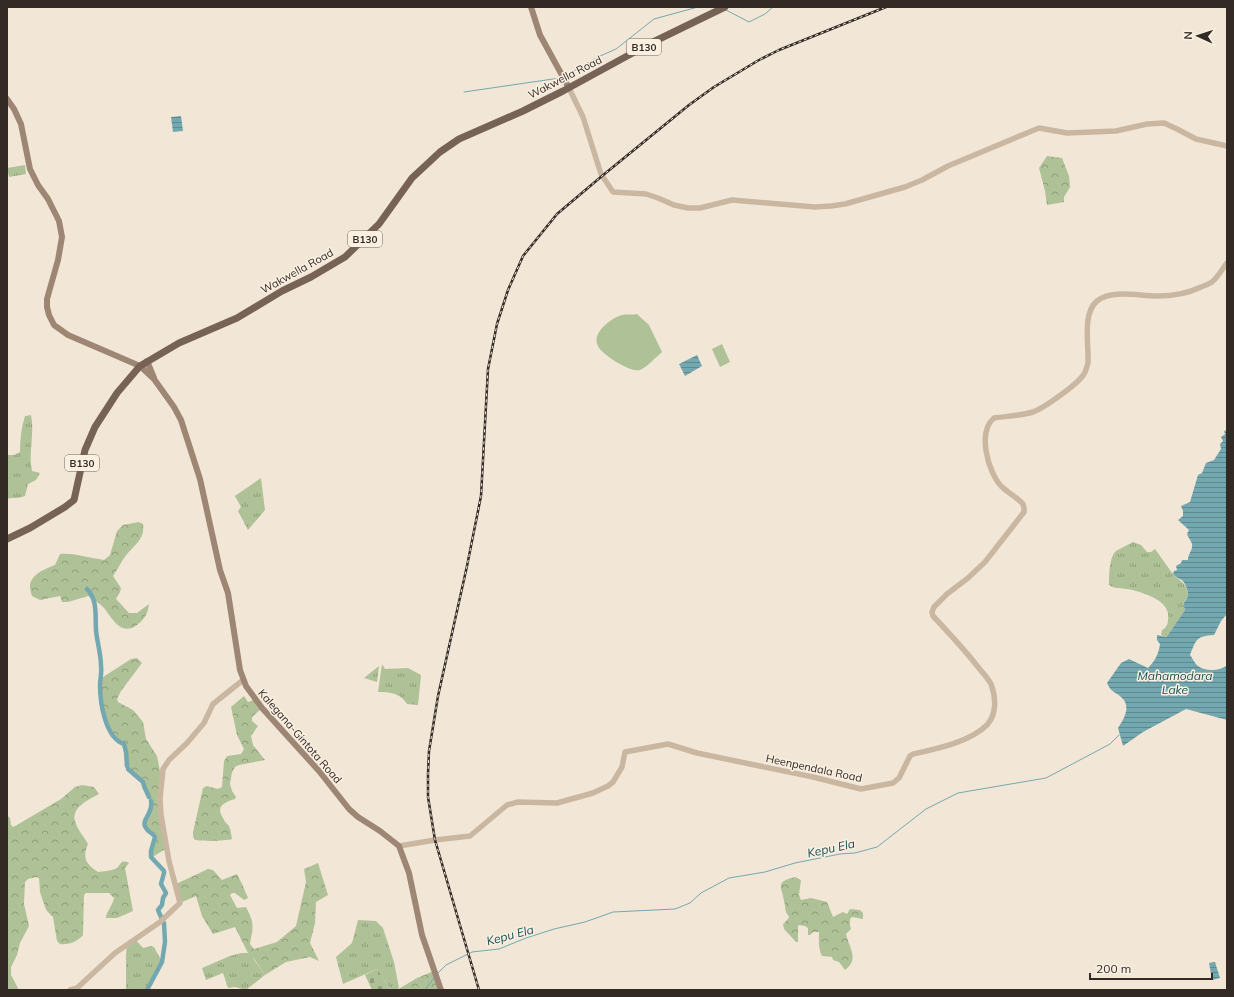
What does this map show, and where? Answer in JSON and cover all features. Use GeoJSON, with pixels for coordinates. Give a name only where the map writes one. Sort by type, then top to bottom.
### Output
{"type":"FeatureCollection","features":[{"type":"Feature","properties":{"kind":"main road"},"geometry":{"type":"LineString","coordinates":[[531,7],[540,35],[569,88]]}},
{"type":"Feature","properties":{"kind":"main road","name":"Wakwella Road"},"geometry":{"type":"LineString","coordinates":[[7,539],[30,528],[74,500],[85,450],[95,426],[117,393],[140,366],[179,343],[237,318],[282,291],[311,277],[345,257],[370,234],[412,178],[440,152],[460,139],[523,111],[569,88],[651,43],[722,8]]}},
{"type":"Feature","properties":{"kind":"main road"},"geometry":{"type":"LineString","coordinates":[[7,99],[14,109],[21,124],[30,169],[59,221],[62,237],[58,260],[47,299],[49,315],[54,325],[68,335],[140,366]]}},
{"type":"Feature","properties":{"kind":"main road","name":"Kalegana-Gintota Road"},"geometry":{"type":"LineString","coordinates":[[148,361],[154,380]]}},
{"type":"Feature","properties":{"kind":"main road","name":"Kalegana-Gintota Road"},"geometry":{"type":"LineString","coordinates":[[140,366],[154,380],[174,407],[181,420],[200,478],[220,570],[228,593],[240,670],[243,680],[249,691],[262,708],[319,771],[349,809],[399,846]]}},
{"type":"Feature","properties":{"kind":"main road"},"geometry":{"type":"LineString","coordinates":[[399,846],[409,872],[422,935],[440,990]]}},
{"type":"Feature","properties":{"kind":"street"},"geometry":{"type":"LineString","coordinates":[[569,88],[583,118],[600,174],[613,192],[646,194],[674,205],[688,208],[700,208],[732,200],[815,207],[845,204],[905,187],[948,166],[1012,141],[1039,128],[1067,133],[1116,131],[1147,124],[1164,123],[1177,128],[1196,139],[1227,146]]}},
{"type":"Feature","properties":{"kind":"street","name":"Heenpendala Road"},"geometry":{"type":"LineString","coordinates":[[399,846],[470,836],[507,805],[518,802],[558,803],[593,793],[608,786],[612,782],[622,767],[625,752],[668,744],[697,753],[814,777],[861,789],[893,783],[899,778],[910,756],[913,754],[946,746],[966,738],[986,726],[991,719],[995,702],[991,683],[956,639],[933,616],[932,612],[934,607],[947,594],[968,578],[985,562],[1024,512],[1023,504],[1002,487],[993,475],[988,461],[985,443],[989,422],[994,418],[1025,414],[1034,411],[1049,403],[1078,381],[1084,374],[1088,364],[1087,342],[1089,319],[1091,309],[1095,302],[1103,297],[1116,295],[1158,296],[1177,295],[1192,292],[1212,282],[1227,263]]}},
{"type":"Feature","properties":{"kind":"street"},"geometry":{"type":"LineString","coordinates":[[70,990],[77,988],[115,953],[160,922],[180,903],[169,861],[161,815],[160,799],[163,769],[169,760],[187,743],[204,723],[213,704],[243,680]]}},
{"type":"Feature","properties":{"kind":"green space"},"geometry":{"type":"Polygon","coordinates":[[[1047,156],[1062,158],[1069,176],[1070,187],[1064,197],[1064,202],[1047,205],[1039,168],[1047,156]]]}},
{"type":"Feature","properties":{"kind":"green space"},"geometry":{"type":"Polygon","coordinates":[[[25,165],[26,174],[9,177],[7,168],[25,165]]]}},
{"type":"Feature","properties":{"kind":"green space"},"geometry":{"type":"Polygon","coordinates":[[[637,314],[649,325],[662,352],[640,370],[630,369],[605,354],[598,346],[597,341],[597,336],[600,331],[613,319],[622,315],[637,314]]]}},
{"type":"Feature","properties":{"kind":"green space"},"geometry":{"type":"Polygon","coordinates":[[[722,344],[730,362],[720,367],[712,349],[722,344]]]}},
{"type":"Feature","properties":{"kind":"green space"},"geometry":{"type":"Polygon","coordinates":[[[31,415],[32,471],[40,473],[36,480],[28,484],[25,496],[7,499],[7,455],[14,455],[20,452],[21,434],[25,416],[31,415]]]}},
{"type":"Feature","properties":{"kind":"green space"},"geometry":{"type":"Polygon","coordinates":[[[261,478],[265,510],[248,530],[238,511],[241,507],[235,496],[261,478]]]}},
{"type":"Feature","properties":{"kind":"green space"},"geometry":{"type":"Polygon","coordinates":[[[139,522],[143,524],[143,533],[137,544],[125,556],[113,576],[121,588],[116,599],[129,613],[137,613],[149,604],[146,616],[137,625],[125,629],[120,627],[101,605],[88,596],[68,602],[62,602],[60,596],[40,600],[32,596],[30,586],[33,578],[39,572],[55,565],[60,554],[77,555],[104,560],[110,555],[117,531],[123,525],[139,522]]]}},
{"type":"Feature","properties":{"kind":"green space"},"geometry":{"type":"Polygon","coordinates":[[[1133,542],[1141,545],[1147,552],[1151,552],[1155,549],[1173,574],[1186,587],[1188,596],[1184,603],[1185,610],[1165,637],[1161,635],[1162,630],[1168,623],[1168,613],[1161,602],[1140,592],[1116,588],[1109,585],[1110,567],[1114,554],[1116,551],[1133,542]]]}},
{"type":"Feature","properties":{"kind":"green space"},"geometry":{"type":"Polygon","coordinates":[[[137,658],[142,663],[121,691],[117,699],[118,702],[133,710],[143,722],[146,739],[157,756],[161,776],[159,796],[167,848],[151,858],[151,851],[155,837],[146,828],[144,821],[149,814],[151,804],[144,788],[143,781],[127,769],[124,744],[117,740],[107,725],[101,706],[100,696],[100,679],[131,659],[137,658]]]}},
{"type":"Feature","properties":{"kind":"green space"},"geometry":{"type":"Polygon","coordinates":[[[382,664],[385,669],[408,668],[421,675],[418,705],[407,704],[401,697],[395,694],[378,692],[382,664]]]}},
{"type":"Feature","properties":{"kind":"green space"},"geometry":{"type":"Polygon","coordinates":[[[379,666],[377,682],[364,678],[379,666]]]}},
{"type":"Feature","properties":{"kind":"green space"},"geometry":{"type":"Polygon","coordinates":[[[244,696],[248,702],[256,699],[262,708],[252,717],[252,721],[258,726],[251,736],[253,745],[265,760],[239,765],[235,767],[232,772],[230,784],[236,797],[235,799],[222,805],[220,810],[224,820],[230,828],[232,839],[212,841],[196,840],[194,839],[193,832],[203,788],[207,786],[218,789],[222,787],[224,761],[227,756],[241,754],[244,749],[237,735],[231,707],[244,696]]]}},
{"type":"Feature","properties":{"kind":"green space"},"geometry":{"type":"Polygon","coordinates":[[[82,785],[94,787],[99,794],[82,804],[78,808],[75,816],[77,827],[88,844],[85,853],[86,860],[98,872],[115,869],[122,862],[129,863],[125,868],[133,911],[117,918],[106,918],[114,898],[109,893],[86,893],[84,895],[83,935],[78,940],[73,942],[60,944],[57,941],[53,917],[46,910],[40,892],[39,878],[36,877],[28,879],[25,882],[24,904],[29,926],[20,943],[17,955],[11,967],[11,975],[7,975],[7,815],[10,818],[11,825],[13,827],[61,799],[75,787],[82,785]]]}},
{"type":"Feature","properties":{"kind":"green space"},"geometry":{"type":"Polygon","coordinates":[[[318,863],[328,895],[316,902],[315,923],[310,943],[319,961],[310,957],[286,962],[265,975],[255,960],[248,953],[235,927],[213,934],[202,916],[196,896],[180,903],[176,884],[208,869],[213,870],[222,880],[237,874],[248,898],[244,900],[235,893],[230,895],[237,908],[246,907],[251,917],[252,933],[250,944],[254,949],[277,942],[296,926],[306,882],[304,869],[318,863]]]}},
{"type":"Feature","properties":{"kind":"green space"},"geometry":{"type":"Polygon","coordinates":[[[795,877],[801,880],[799,895],[801,900],[811,898],[827,902],[833,917],[843,912],[847,914],[850,909],[860,910],[863,913],[863,919],[852,917],[850,919],[851,929],[846,934],[853,957],[852,962],[845,970],[839,962],[833,960],[832,957],[822,956],[819,947],[819,932],[813,932],[808,935],[808,928],[799,925],[798,942],[796,942],[784,929],[783,924],[789,916],[786,911],[781,886],[784,881],[795,877]]]}},
{"type":"Feature","properties":{"kind":"green space"},"geometry":{"type":"Polygon","coordinates":[[[358,920],[376,921],[383,928],[394,962],[399,988],[397,990],[391,990],[377,969],[343,984],[336,957],[352,943],[358,920]]]}},
{"type":"Feature","properties":{"kind":"green space"},"geometry":{"type":"Polygon","coordinates":[[[135,939],[143,948],[151,946],[154,947],[162,962],[147,990],[126,990],[127,944],[135,939]]]}},
{"type":"Feature","properties":{"kind":"green space"},"geometry":{"type":"Polygon","coordinates":[[[241,953],[250,954],[265,975],[246,990],[235,987],[228,988],[223,973],[206,980],[202,968],[241,953]]]}},
{"type":"Feature","properties":{"kind":"green space"},"geometry":{"type":"Polygon","coordinates":[[[377,969],[391,990],[372,990],[365,975],[377,969]]]}},
{"type":"Feature","properties":{"kind":"green space"},"geometry":{"type":"Polygon","coordinates":[[[434,971],[440,990],[397,990],[417,978],[434,971]]]}},
{"type":"Feature","properties":{"kind":"green space"},"geometry":{"type":"Polygon","coordinates":[[[7,975],[11,975],[19,990],[7,990],[7,975]]]}},
{"type":"Feature","properties":{"kind":"water"},"geometry":{"type":"Polygon","coordinates":[[[181,116],[183,131],[173,132],[171,117],[181,116]]]}},
{"type":"Feature","properties":{"kind":"water"},"geometry":{"type":"Polygon","coordinates":[[[697,355],[702,366],[685,376],[679,364],[697,355]]]}},
{"type":"Feature","properties":{"kind":"water","name":"Mahamodara Lake"},"geometry":{"type":"Polygon","coordinates":[[[1227,430],[1227,614],[1221,621],[1214,635],[1204,636],[1195,642],[1190,655],[1201,668],[1217,670],[1227,665],[1227,720],[1186,709],[1143,732],[1123,746],[1118,728],[1125,714],[1126,706],[1121,696],[1112,691],[1107,683],[1121,663],[1129,659],[1148,668],[1155,660],[1159,651],[1160,644],[1157,640],[1157,635],[1166,637],[1185,610],[1184,603],[1188,596],[1188,592],[1185,583],[1173,574],[1174,571],[1177,570],[1176,566],[1181,563],[1182,560],[1188,560],[1192,546],[1187,534],[1189,530],[1178,520],[1183,516],[1181,506],[1190,502],[1198,475],[1202,473],[1206,463],[1214,460],[1221,449],[1220,444],[1223,441],[1221,437],[1225,434],[1224,431],[1227,430]]]}},
{"type":"Feature","properties":{"kind":"water"},"geometry":{"type":"Polygon","coordinates":[[[1215,962],[1220,978],[1212,980],[1209,963],[1215,962]]]}},
{"type":"Feature","properties":{"kind":"waterway"},"geometry":{"type":"LineString","coordinates":[[565,76],[598,57],[616,49],[654,19],[698,7]]}},
{"type":"Feature","properties":{"kind":"waterway"},"geometry":{"type":"LineString","coordinates":[[726,10],[749,22],[765,14],[773,7]]}},
{"type":"Feature","properties":{"kind":"waterway"},"geometry":{"type":"LineString","coordinates":[[464,92],[560,78]]}},
{"type":"Feature","properties":{"kind":"waterway"},"geometry":{"type":"LineString","coordinates":[[87,589],[91,593],[95,608],[96,630],[101,662],[100,692],[105,719],[112,735],[124,744],[127,766]]}},
{"type":"Feature","properties":{"kind":"waterway","name":"Kepu Ela"},"geometry":{"type":"LineString","coordinates":[[437,974],[446,965],[472,952],[499,949],[526,938],[554,929],[585,922],[613,912],[675,909],[690,903],[701,893],[729,878],[765,872],[795,863],[840,854],[855,853],[877,847],[926,809],[958,793],[1046,778],[1110,744],[1119,735]]}},
{"type":"Feature","properties":{"kind":"waterway"},"geometry":{"type":"LineString","coordinates":[[128,769],[143,782],[149,797]]}},
{"type":"Feature","properties":{"kind":"waterway"},"geometry":{"type":"LineString","coordinates":[[151,801],[151,809],[145,825],[155,837],[151,857],[164,871],[161,884],[166,893],[163,898],[162,905],[158,910],[161,917]]}},
{"type":"Feature","properties":{"kind":"waterway"},"geometry":{"type":"LineString","coordinates":[[147,990],[162,962],[165,942],[164,923]]}},
{"type":"Feature","properties":{"kind":"waterway","name":"Kepu Ela"},"geometry":{"type":"LineString","coordinates":[[425,990],[434,978]]}},
{"type":"Feature","properties":{"kind":"railway"},"geometry":{"type":"LineString","coordinates":[[479,990],[435,840],[428,797],[428,774],[429,751],[438,696],[481,496],[488,369],[497,324],[508,290],[523,256],[557,214],[689,105],[714,87],[759,60],[779,50],[886,7]]}}]}
